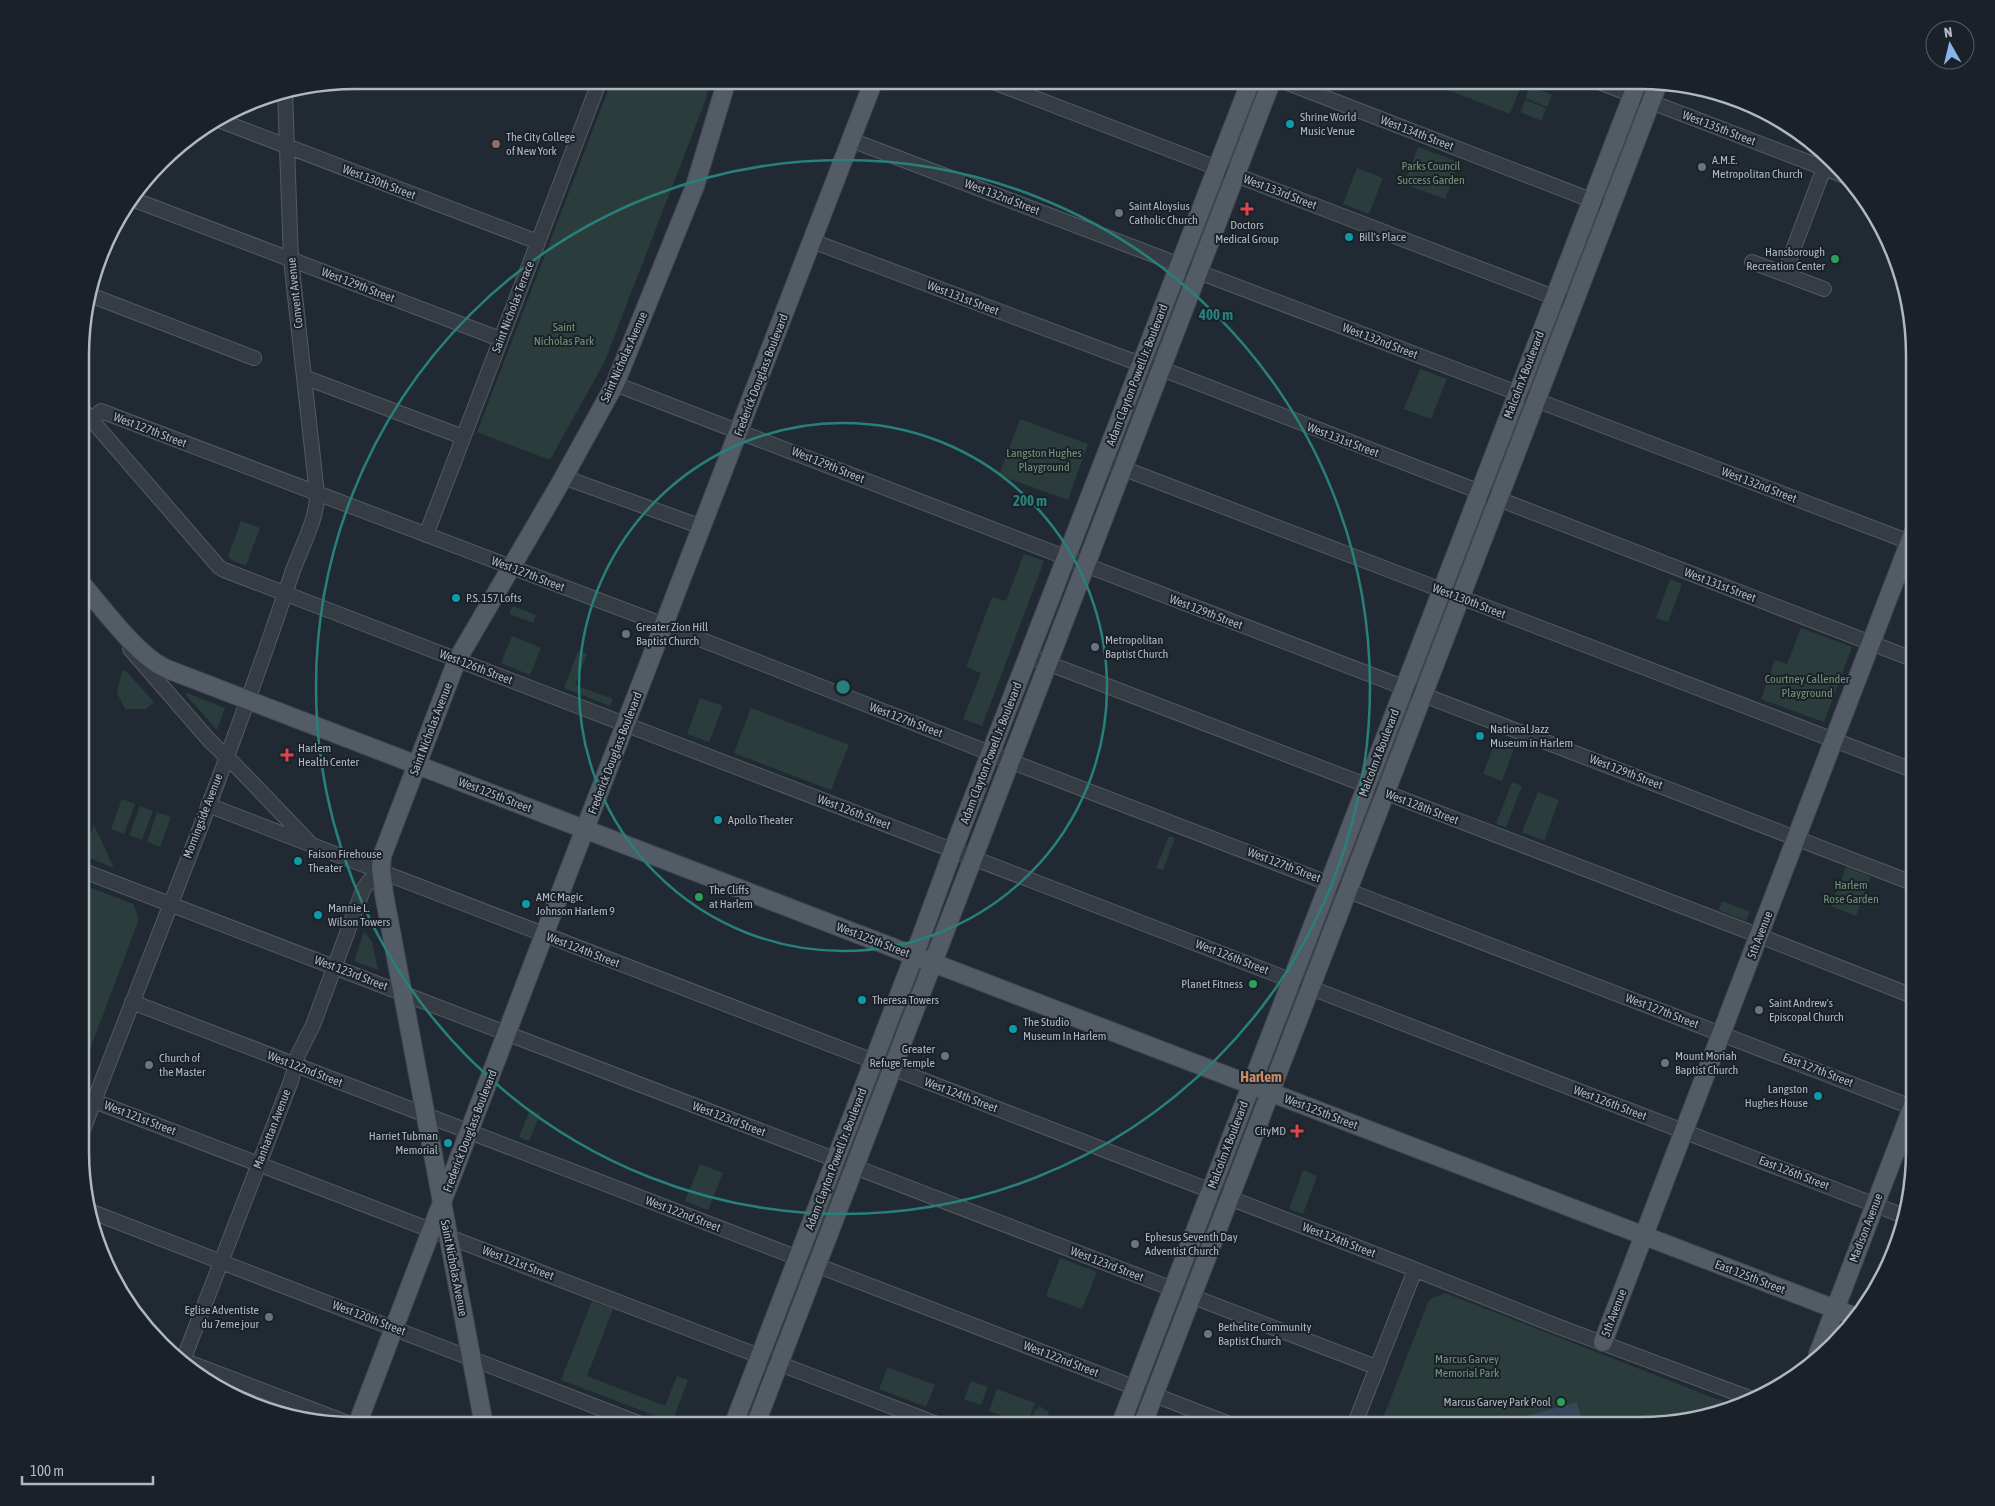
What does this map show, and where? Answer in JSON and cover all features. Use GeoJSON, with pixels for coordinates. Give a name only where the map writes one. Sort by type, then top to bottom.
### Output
{"type":"FeatureCollection","features":[{"type":"Feature","properties":{"kind":"main road","name":"Saint Nicholas Avenue"},"geometry":{"type":"LineString","coordinates":[[482,1417],[440,1233],[442,1204],[402,993],[380,862],[457,660],[564,477],[615,384],[694,186],[724,89]]}},
{"type":"Feature","properties":{"kind":"main road","name":"Frederick Douglass Boulevard"},"geometry":{"type":"LineString","coordinates":[[442,1204],[871,89]]}},
{"type":"Feature","properties":{"kind":"main road","name":"Adam Clayton Powell Jr. Boulevard"},"geometry":{"type":"LineString","coordinates":[[737,1417],[874,1062],[953,850],[1247,89]]}},
{"type":"Feature","properties":{"kind":"main road","name":"Adam Clayton Powell Jr. Boulevard"},"geometry":{"type":"LineString","coordinates":[[758,1417],[1269,89]]}},
{"type":"Feature","properties":{"kind":"main road","name":"Malcolm X Boulevard"},"geometry":{"type":"LineString","coordinates":[[1124,1417],[1635,89]]}},
{"type":"Feature","properties":{"kind":"main road","name":"Malcolm X Boulevard"},"geometry":{"type":"LineString","coordinates":[[1145,1417],[1309,987],[1424,695],[1609,207],[1656,89]]}},
{"type":"Feature","properties":{"kind":"main road","name":"5th Avenue"},"geometry":{"type":"LineString","coordinates":[[1603,1342],[1906,556]]}},
{"type":"Feature","properties":{"kind":"main road","name":"West 125th Street"},"geometry":{"type":"LineString","coordinates":[[89,592],[155,663],[1643,1236]]}},
{"type":"Feature","properties":{"kind":"main road","name":"Madison Avenue"},"geometry":{"type":"LineString","coordinates":[[1821,1346],[1906,1126]]}},
{"type":"Feature","properties":{"kind":"main road"},"geometry":{"type":"LineString","coordinates":[[358,1417],[394,1328],[440,1233]]}},
{"type":"Feature","properties":{"kind":"main road","name":"East 125th Street"},"geometry":{"type":"LineString","coordinates":[[1643,1236],[1850,1315]]}},
{"type":"Feature","properties":{"kind":"street","name":"Saint Nicholas Terrace"},"geometry":{"type":"LineString","coordinates":[[426,534],[597,89]]}},
{"type":"Feature","properties":{"kind":"street","name":"West 133rd Street"},"geometry":{"type":"LineString","coordinates":[[1011,89],[1572,304]]}},
{"type":"Feature","properties":{"kind":"street","name":"West 134th Street"},"geometry":{"type":"LineString","coordinates":[[1303,89],[1609,207]]}},
{"type":"Feature","properties":{"kind":"street","name":"West 135th Street"},"geometry":{"type":"LineString","coordinates":[[1636,89],[1651,102],[1832,171]]}},
{"type":"Feature","properties":{"kind":"street","name":"Convent Avenue"},"geometry":{"type":"LineString","coordinates":[[285,98],[291,260],[317,494]]}},
{"type":"Feature","properties":{"kind":"street","name":"West 130th Street"},"geometry":{"type":"LineString","coordinates":[[225,123],[538,242]]}},
{"type":"Feature","properties":{"kind":"street","name":"West 132nd Street"},"geometry":{"type":"LineString","coordinates":[[851,140],[1536,400],[1906,535]]}},
{"type":"Feature","properties":{"kind":"street"},"geometry":{"type":"LineString","coordinates":[[1784,274],[1824,168]]}},
{"type":"Feature","properties":{"kind":"street","name":"West 129th Street"},"geometry":{"type":"LineString","coordinates":[[138,201],[500,339]]}},
{"type":"Feature","properties":{"kind":"street","name":"West 131st Street"},"geometry":{"type":"LineString","coordinates":[[812,241],[1161,370],[1906,657]]}},
{"type":"Feature","properties":{"kind":"street"},"geometry":{"type":"LineString","coordinates":[[1752,262],[1824,290]]}},
{"type":"Feature","properties":{"kind":"street"},"geometry":{"type":"LineString","coordinates":[[95,297],[254,358]]}},
{"type":"Feature","properties":{"kind":"street"},"geometry":{"type":"LineString","coordinates":[[304,377],[463,437]]}},
{"type":"Feature","properties":{"kind":"street","name":"West 129th Street"},"geometry":{"type":"LineString","coordinates":[[615,384],[740,430],[1085,566],[1906,880]]}},
{"type":"Feature","properties":{"kind":"street","name":"West 127th Street"},"geometry":{"type":"LineString","coordinates":[[92,420],[102,411],[664,625],[1722,1034]]}},
{"type":"Feature","properties":{"kind":"street","name":"West 126th Street"},"geometry":{"type":"LineString","coordinates":[[89,417],[219,566],[457,660],[1684,1131]]}},
{"type":"Feature","properties":{"kind":"street","name":"West 130th Street"},"geometry":{"type":"LineString","coordinates":[[1104,461],[1906,768]]}},
{"type":"Feature","properties":{"kind":"street"},"geometry":{"type":"LineString","coordinates":[[564,477],[702,528]]}},
{"type":"Feature","properties":{"kind":"street","name":"Morningside Avenue"},"geometry":{"type":"LineString","coordinates":[[89,1114],[248,700],[317,507],[317,494]]}},
{"type":"Feature","properties":{"kind":"street","name":"West 125th Street"},"geometry":{"type":"LineString","coordinates":[[117,624],[127,645],[142,664],[169,692],[209,740],[312,845]]}},
{"type":"Feature","properties":{"kind":"street","name":"West 128th Street"},"geometry":{"type":"LineString","coordinates":[[1029,656],[1906,994]]}},
{"type":"Feature","properties":{"kind":"street","name":"West 124th Street"},"geometry":{"type":"LineString","coordinates":[[208,806],[1744,1396]]}},
{"type":"Feature","properties":{"kind":"street","name":"West 123rd Street"},"geometry":{"type":"LineString","coordinates":[[89,873],[1376,1367]]}},
{"type":"Feature","properties":{"kind":"street","name":"Manhattan Avenue"},"geometry":{"type":"LineString","coordinates":[[182,1353],[222,1261],[291,1081],[298,1055],[312,1025],[365,886],[381,873]]}},
{"type":"Feature","properties":{"kind":"street","name":"West 122nd Street"},"geometry":{"type":"LineString","coordinates":[[132,1002],[1211,1417]]}},
{"type":"Feature","properties":{"kind":"street","name":"East 127th Street"},"geometry":{"type":"LineString","coordinates":[[1722,1034],[1906,1103]]}},
{"type":"Feature","properties":{"kind":"street","name":"West 121st Street"},"geometry":{"type":"LineString","coordinates":[[94,1101],[919,1417]]}},
{"type":"Feature","properties":{"kind":"street","name":"East 126th Street"},"geometry":{"type":"LineString","coordinates":[[1684,1131],[1898,1214]]}},
{"type":"Feature","properties":{"kind":"street","name":"West 120th Street"},"geometry":{"type":"LineString","coordinates":[[97,1214],[623,1417]]}},
{"type":"Feature","properties":{"kind":"street"},"geometry":{"type":"LineString","coordinates":[[1357,1417],[1415,1270]]}},
{"type":"Feature","properties":{"kind":"street"},"geometry":{"type":"LineString","coordinates":[[202,1369],[332,1416]]}},
{"type":"Feature","properties":{"kind":"green space","name":"Saint Nicholas Park"},"geometry":{"type":"Polygon","coordinates":[[[609,89],[708,89],[706,99],[604,363],[550,460],[477,432],[609,89]]]}},
{"type":"Feature","properties":{"kind":"green space"},"geometry":{"type":"Polygon","coordinates":[[[1448,89],[1520,89],[1510,114],[1448,89]]]}},
{"type":"Feature","properties":{"kind":"green space"},"geometry":{"type":"Polygon","coordinates":[[[1529,89],[1537,89],[1552,95],[1547,107],[1525,98],[1529,89]]]}},
{"type":"Feature","properties":{"kind":"green space"},"geometry":{"type":"Polygon","coordinates":[[[1525,100],[1546,108],[1542,121],[1520,112],[1525,100]]]}},
{"type":"Feature","properties":{"kind":"green space","name":"Parks Council Success Garden"},"geometry":{"type":"Polygon","coordinates":[[[1418,147],[1459,162],[1445,199],[1404,184],[1418,147]]]}},
{"type":"Feature","properties":{"kind":"green space"},"geometry":{"type":"Polygon","coordinates":[[[1357,168],[1383,178],[1369,214],[1343,204],[1357,168]]]}},
{"type":"Feature","properties":{"kind":"green space"},"geometry":{"type":"Polygon","coordinates":[[[1420,369],[1447,379],[1431,419],[1404,409],[1420,369]]]}},
{"type":"Feature","properties":{"kind":"green space","name":"Langston Hughes Playground"},"geometry":{"type":"Polygon","coordinates":[[[1020,419],[1088,444],[1068,500],[999,475],[1020,419]]]}},
{"type":"Feature","properties":{"kind":"green space"},"geometry":{"type":"Polygon","coordinates":[[[241,521],[260,528],[246,566],[231,560],[228,556],[241,521]]]}},
{"type":"Feature","properties":{"kind":"green space"},"geometry":{"type":"Polygon","coordinates":[[[1024,554],[1044,561],[982,726],[963,719],[981,673],[966,667],[992,597],[1006,601],[1024,554]]]}},
{"type":"Feature","properties":{"kind":"green space"},"geometry":{"type":"Polygon","coordinates":[[[1670,579],[1682,584],[1668,622],[1656,618],[1670,579]]]}},
{"type":"Feature","properties":{"kind":"green space"},"geometry":{"type":"Polygon","coordinates":[[[513,606],[536,615],[533,623],[509,614],[513,606]]]}},
{"type":"Feature","properties":{"kind":"green space","name":"Courtney Callender Playground"},"geometry":{"type":"Polygon","coordinates":[[[1801,628],[1852,647],[1824,722],[1761,699],[1775,660],[1787,664],[1801,628]]]}},
{"type":"Feature","properties":{"kind":"green space"},"geometry":{"type":"Polygon","coordinates":[[[512,636],[541,648],[530,675],[501,663],[512,636]]]}},
{"type":"Feature","properties":{"kind":"green space"},"geometry":{"type":"Polygon","coordinates":[[[578,651],[587,654],[575,685],[613,699],[610,706],[564,688],[578,651]]]}},
{"type":"Feature","properties":{"kind":"green space"},"geometry":{"type":"Polygon","coordinates":[[[125,670],[154,702],[146,709],[125,709],[117,693],[122,672],[125,670]]]}},
{"type":"Feature","properties":{"kind":"green space"},"geometry":{"type":"Polygon","coordinates":[[[187,693],[225,708],[217,730],[186,695],[187,693]]]}},
{"type":"Feature","properties":{"kind":"green space"},"geometry":{"type":"Polygon","coordinates":[[[700,698],[723,706],[709,742],[687,734],[700,698]]]}},
{"type":"Feature","properties":{"kind":"green space"},"geometry":{"type":"Polygon","coordinates":[[[751,708],[849,745],[831,790],[734,753],[751,708]]]}},
{"type":"Feature","properties":{"kind":"green space"},"geometry":{"type":"Polygon","coordinates":[[[1497,737],[1516,744],[1502,781],[1483,774],[1497,737]]]}},
{"type":"Feature","properties":{"kind":"green space"},"geometry":{"type":"Polygon","coordinates":[[[1512,782],[1522,786],[1506,827],[1496,824],[1512,782]]]}},
{"type":"Feature","properties":{"kind":"green space"},"geometry":{"type":"Polygon","coordinates":[[[1538,792],[1559,800],[1544,841],[1522,832],[1538,792]]]}},
{"type":"Feature","properties":{"kind":"green space"},"geometry":{"type":"Polygon","coordinates":[[[122,799],[135,804],[124,834],[111,829],[122,799]]]}},
{"type":"Feature","properties":{"kind":"green space"},"geometry":{"type":"Polygon","coordinates":[[[140,806],[153,811],[142,840],[129,835],[140,806]]]}},
{"type":"Feature","properties":{"kind":"green space"},"geometry":{"type":"Polygon","coordinates":[[[157,812],[171,817],[160,847],[147,842],[157,812]]]}},
{"type":"Feature","properties":{"kind":"green space"},"geometry":{"type":"Polygon","coordinates":[[[94,825],[114,868],[89,858],[89,838],[94,825]]]}},
{"type":"Feature","properties":{"kind":"green space"},"geometry":{"type":"Polygon","coordinates":[[[1169,836],[1175,838],[1163,870],[1156,868],[1169,836]]]}},
{"type":"Feature","properties":{"kind":"green space","name":"Harlem Rose Garden"},"geometry":{"type":"Polygon","coordinates":[[[1846,867],[1871,877],[1856,916],[1831,906],[1846,867]]]}},
{"type":"Feature","properties":{"kind":"green space"},"geometry":{"type":"Polygon","coordinates":[[[89,887],[133,904],[139,919],[89,1052],[89,887]]]}},
{"type":"Feature","properties":{"kind":"green space"},"geometry":{"type":"Polygon","coordinates":[[[1722,901],[1750,912],[1746,921],[1719,910],[1722,901]]]}},
{"type":"Feature","properties":{"kind":"green space"},"geometry":{"type":"Polygon","coordinates":[[[364,932],[372,941],[378,970],[354,961],[364,932]]]}},
{"type":"Feature","properties":{"kind":"green space"},"geometry":{"type":"Polygon","coordinates":[[[530,1110],[540,1114],[529,1141],[519,1137],[530,1110]]]}},
{"type":"Feature","properties":{"kind":"green space"},"geometry":{"type":"Polygon","coordinates":[[[700,1164],[723,1173],[708,1210],[685,1201],[700,1164]]]}},
{"type":"Feature","properties":{"kind":"green space"},"geometry":{"type":"Polygon","coordinates":[[[1303,1170],[1317,1176],[1303,1214],[1289,1209],[1303,1170]]]}},
{"type":"Feature","properties":{"kind":"green space"},"geometry":{"type":"Polygon","coordinates":[[[1060,1258],[1097,1272],[1082,1309],[1046,1296],[1060,1258]]]}},
{"type":"Feature","properties":{"kind":"green space","name":"Marcus Garvey Memorial Park"},"geometry":{"type":"Polygon","coordinates":[[[1445,1293],[1727,1403],[1692,1412],[1658,1417],[1383,1417],[1428,1302],[1432,1298],[1445,1293]]]}},
{"type":"Feature","properties":{"kind":"green space"},"geometry":{"type":"Polygon","coordinates":[[[592,1301],[613,1309],[587,1376],[665,1406],[677,1376],[688,1380],[674,1417],[659,1417],[561,1380],[592,1301]]]}},
{"type":"Feature","properties":{"kind":"green space"},"geometry":{"type":"Polygon","coordinates":[[[888,1367],[935,1385],[926,1407],[879,1389],[888,1367]]]}},
{"type":"Feature","properties":{"kind":"green space"},"geometry":{"type":"Polygon","coordinates":[[[971,1381],[988,1387],[981,1405],[964,1399],[971,1381]]]}},
{"type":"Feature","properties":{"kind":"green space"},"geometry":{"type":"Polygon","coordinates":[[[997,1389],[1035,1403],[1030,1417],[1005,1417],[989,1411],[997,1389]]]}},
{"type":"Feature","properties":{"kind":"green space"},"geometry":{"type":"Polygon","coordinates":[[[1039,1406],[1049,1412],[1048,1417],[1032,1417],[1035,1409],[1037,1410],[1039,1406]]]}},
{"type":"Feature","properties":{"kind":"water"},"geometry":{"type":"Polygon","coordinates":[[[1577,1402],[1581,1417],[1523,1417],[1577,1402]]]}},
{"type":"Feature","properties":{"kind":"place","name":"Shrine World Music Venue"},"geometry":{"type":"Point","coordinates":[1290,124]}},
{"type":"Feature","properties":{"kind":"place","name":"The City College of New York"},"geometry":{"type":"Point","coordinates":[496,144]}},
{"type":"Feature","properties":{"kind":"place","name":"A.M.E. Metropolitan Church"},"geometry":{"type":"Point","coordinates":[1702,167]}},
{"type":"Feature","properties":{"kind":"place","name":"Doctors Medical Group"},"geometry":{"type":"Point","coordinates":[1247,209]}},
{"type":"Feature","properties":{"kind":"place","name":"Saint Aloysius Catholic Church"},"geometry":{"type":"Point","coordinates":[1119,213]}},
{"type":"Feature","properties":{"kind":"place","name":"Bill's Place"},"geometry":{"type":"Point","coordinates":[1349,237]}},
{"type":"Feature","properties":{"kind":"place","name":"Hansborough Recreation Center"},"geometry":{"type":"Point","coordinates":[1835,259]}},
{"type":"Feature","properties":{"kind":"place","name":"P.S. 157 Lofts"},"geometry":{"type":"Point","coordinates":[456,598]}},
{"type":"Feature","properties":{"kind":"place","name":"Greater Zion Hill Baptist Church"},"geometry":{"type":"Point","coordinates":[626,634]}},
{"type":"Feature","properties":{"kind":"place","name":"Metropolitan Baptist Church"},"geometry":{"type":"Point","coordinates":[1095,647]}},
{"type":"Feature","properties":{"kind":"place","name":"National Jazz Museum in Harlem"},"geometry":{"type":"Point","coordinates":[1480,736]}},
{"type":"Feature","properties":{"kind":"place","name":"Harlem Health Center"},"geometry":{"type":"Point","coordinates":[287,755]}},
{"type":"Feature","properties":{"kind":"place","name":"Apollo Theater"},"geometry":{"type":"Point","coordinates":[718,820]}},
{"type":"Feature","properties":{"kind":"place","name":"Faison Firehouse Theater"},"geometry":{"type":"Point","coordinates":[298,861]}},
{"type":"Feature","properties":{"kind":"place","name":"The Cliffs at Harlem"},"geometry":{"type":"Point","coordinates":[699,897]}},
{"type":"Feature","properties":{"kind":"place","name":"AMC Magic Johnson Harlem 9"},"geometry":{"type":"Point","coordinates":[526,904]}},
{"type":"Feature","properties":{"kind":"place","name":"Mannie L. Wilson Towers"},"geometry":{"type":"Point","coordinates":[318,915]}},
{"type":"Feature","properties":{"kind":"place","name":"Planet Fitness"},"geometry":{"type":"Point","coordinates":[1253,984]}},
{"type":"Feature","properties":{"kind":"place","name":"Theresa Towers"},"geometry":{"type":"Point","coordinates":[862,1000]}},
{"type":"Feature","properties":{"kind":"place","name":"Saint Andrew's Episcopal Church"},"geometry":{"type":"Point","coordinates":[1759,1010]}},
{"type":"Feature","properties":{"kind":"place","name":"The Studio Museum In Harlem"},"geometry":{"type":"Point","coordinates":[1013,1029]}},
{"type":"Feature","properties":{"kind":"place","name":"Greater Refuge Temple"},"geometry":{"type":"Point","coordinates":[945,1056]}},
{"type":"Feature","properties":{"kind":"place","name":"Mount Moriah Baptist Church"},"geometry":{"type":"Point","coordinates":[1665,1063]}},
{"type":"Feature","properties":{"kind":"place","name":"Church of the Master"},"geometry":{"type":"Point","coordinates":[149,1065]}},
{"type":"Feature","properties":{"kind":"place","name":"Langston Hughes House"},"geometry":{"type":"Point","coordinates":[1818,1096]}},
{"type":"Feature","properties":{"kind":"place","name":"CityMD"},"geometry":{"type":"Point","coordinates":[1297,1131]}},
{"type":"Feature","properties":{"kind":"place","name":"Harriet Tubman Memorial"},"geometry":{"type":"Point","coordinates":[448,1143]}},
{"type":"Feature","properties":{"kind":"place","name":"Ephesus Seventh Day Adventist Church"},"geometry":{"type":"Point","coordinates":[1135,1244]}},
{"type":"Feature","properties":{"kind":"place","name":"Eglise Adventiste du 7eme jour"},"geometry":{"type":"Point","coordinates":[269,1317]}},
{"type":"Feature","properties":{"kind":"place","name":"Bethelite Community Baptist Church"},"geometry":{"type":"Point","coordinates":[1208,1334]}},
{"type":"Feature","properties":{"kind":"place","name":"Marcus Garvey Park Pool"},"geometry":{"type":"Point","coordinates":[1561,1402]}},
{"type":"Feature","properties":{"kind":"district","name":"Harlem"},"geometry":{"type":"Point","coordinates":[1261,1077]}}]}
